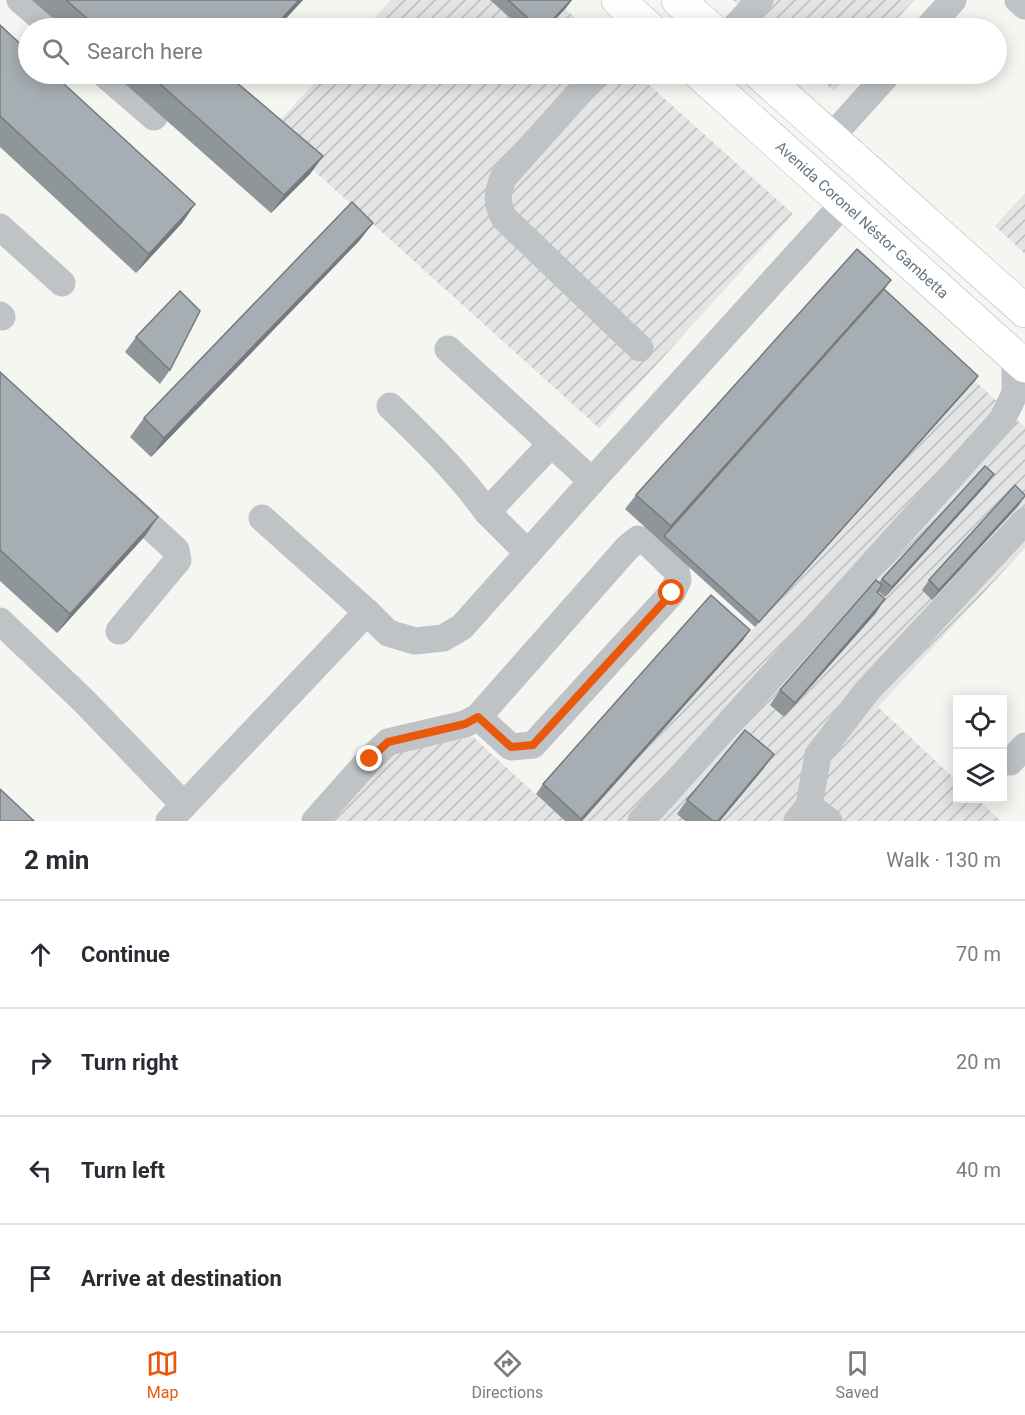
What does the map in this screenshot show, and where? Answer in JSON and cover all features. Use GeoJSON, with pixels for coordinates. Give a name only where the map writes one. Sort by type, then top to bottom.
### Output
{"type":"FeatureCollection","features":[{"type":"Feature","properties":{"kind":"main road"},"geometry":{"type":"LineString","coordinates":[[618,0],[635,18]]}},
{"type":"Feature","properties":{"kind":"main road"},"geometry":{"type":"LineString","coordinates":[[678,0],[699,18]]}},
{"type":"Feature","properties":{"kind":"main road","name":"Avenida Coronel Néstor Gambetta"},"geometry":{"type":"LineString","coordinates":[[711,84],[1020,362]]}},
{"type":"Feature","properties":{"kind":"main road"},"geometry":{"type":"LineString","coordinates":[[771,84],[1025,311]]}},
{"type":"Feature","properties":{"kind":"street"},"geometry":{"type":"LineString","coordinates":[[20,0],[41,18]]}},
{"type":"Feature","properties":{"kind":"street"},"geometry":{"type":"LineString","coordinates":[[743,18],[760,0]]}},
{"type":"Feature","properties":{"kind":"street"},"geometry":{"type":"LineString","coordinates":[[937,18],[953,0]]}},
{"type":"Feature","properties":{"kind":"street"},"geometry":{"type":"LineString","coordinates":[[1018,0],[1025,6]]}},
{"type":"Feature","properties":{"kind":"street"},"geometry":{"type":"LineString","coordinates":[[116,84],[154,117]]}},
{"type":"Feature","properties":{"kind":"street"},"geometry":{"type":"LineString","coordinates":[[587,84],[503,178],[498,191],[498,206],[504,218],[640,348]]}},
{"type":"Feature","properties":{"kind":"street"},"geometry":{"type":"LineString","coordinates":[[831,137],[879,84]]}},
{"type":"Feature","properties":{"kind":"street"},"geometry":{"type":"LineString","coordinates":[[262,518],[388,633],[415,641],[443,638],[462,627],[843,202]]}},
{"type":"Feature","properties":{"kind":"street"},"geometry":{"type":"LineString","coordinates":[[0,227],[62,283]]}},
{"type":"Feature","properties":{"kind":"street"},"geometry":{"type":"LineString","coordinates":[[448,349],[592,481]]}},
{"type":"Feature","properties":{"kind":"street"},"geometry":{"type":"LineString","coordinates":[[641,821],[1002,420],[1015,393],[1020,362]]}},
{"type":"Feature","properties":{"kind":"street"},"geometry":{"type":"LineString","coordinates":[[390,406],[429,444],[476,496],[487,512],[528,554]]}},
{"type":"Feature","properties":{"kind":"street"},"geometry":{"type":"LineString","coordinates":[[487,512],[551,444]]}},
{"type":"Feature","properties":{"kind":"street"},"geometry":{"type":"LineString","coordinates":[[106,486],[176,550],[178,560],[119,632]]}},
{"type":"Feature","properties":{"kind":"street"},"geometry":{"type":"LineString","coordinates":[[812,816],[818,755],[867,691],[1025,521]]}},
{"type":"Feature","properties":{"kind":"street"},"geometry":{"type":"LineString","coordinates":[[315,821],[388,742],[465,724],[478,717],[628,547],[638,539],[646,541],[676,570],[678,580],[672,593],[533,745],[511,747],[478,717]]}},
{"type":"Feature","properties":{"kind":"street"},"geometry":{"type":"LineString","coordinates":[[0,621],[84,700],[176,813],[367,612]]}},
{"type":"Feature","properties":{"kind":"shaded area"},"geometry":{"type":"Polygon","coordinates":[[[391,0],[490,0],[510,18],[374,18],[391,0]]]}},
{"type":"Feature","properties":{"kind":"shaded area"},"geometry":{"type":"Polygon","coordinates":[[[733,0],[914,0],[898,18],[754,18],[733,0]]]}},
{"type":"Feature","properties":{"kind":"shaded area"},"geometry":{"type":"Polygon","coordinates":[[[565,9],[575,18],[556,18],[565,9]]]}},
{"type":"Feature","properties":{"kind":"shaded area"},"geometry":{"type":"Polygon","coordinates":[[[314,84],[648,84],[793,214],[599,428],[270,131],[314,84]]]}},
{"type":"Feature","properties":{"kind":"shaded area"},"geometry":{"type":"Polygon","coordinates":[[[826,84],[840,84],[834,91],[826,84]]]}},
{"type":"Feature","properties":{"kind":"shaded area"},"geometry":{"type":"Polygon","coordinates":[[[1025,193],[1025,254],[995,226],[1025,193]]]}},
{"type":"Feature","properties":{"kind":"shaded area"},"geometry":{"type":"Polygon","coordinates":[[[975,381],[1025,427],[1025,548],[878,707],[953,777],[953,803],[981,803],[1001,821],[582,821],[975,381]]]}},
{"type":"Feature","properties":{"kind":"shaded area"},"geometry":{"type":"Polygon","coordinates":[[[473,737],[565,821],[333,821],[394,752],[473,737]]]}},
{"type":"Feature","properties":{"kind":"building"},"geometry":{"type":"Polygon","coordinates":[[[66,0],[299,0],[282,18],[87,18],[66,0]]]}},
{"type":"Feature","properties":{"kind":"building"},"geometry":{"type":"Polygon","coordinates":[[[508,0],[571,0],[554,18],[528,18],[508,0]]]}},
{"type":"Feature","properties":{"kind":"building"},"geometry":{"type":"Polygon","coordinates":[[[0,25],[18,42],[18,84],[64,84],[195,204],[149,254],[0,116],[0,25]]]}},
{"type":"Feature","properties":{"kind":"building"},"geometry":{"type":"Polygon","coordinates":[[[160,84],[238,84],[323,156],[284,195],[160,84]]]}},
{"type":"Feature","properties":{"kind":"building"},"geometry":{"type":"Polygon","coordinates":[[[352,202],[373,223],[164,438],[144,418],[352,202]]]}},
{"type":"Feature","properties":{"kind":"building"},"geometry":{"type":"Polygon","coordinates":[[[857,249],[891,280],[671,526],[636,495],[857,249]]]}},
{"type":"Feature","properties":{"kind":"building"},"geometry":{"type":"Polygon","coordinates":[[[884,289],[978,376],[759,622],[664,536],[884,289]]]}},
{"type":"Feature","properties":{"kind":"building"},"geometry":{"type":"Polygon","coordinates":[[[180,291],[200,311],[170,370],[136,337],[180,291]]]}},
{"type":"Feature","properties":{"kind":"building"},"geometry":{"type":"Polygon","coordinates":[[[0,372],[158,517],[70,614],[0,550],[0,372]]]}},
{"type":"Feature","properties":{"kind":"building"},"geometry":{"type":"Polygon","coordinates":[[[985,466],[994,474],[892,587],[882,579],[985,466]]]}},
{"type":"Feature","properties":{"kind":"building"},"geometry":{"type":"Polygon","coordinates":[[[1015,485],[1025,496],[939,590],[929,580],[1015,485]]]}},
{"type":"Feature","properties":{"kind":"building"},"geometry":{"type":"Polygon","coordinates":[[[876,580],[882,585],[877,592],[885,599],[795,703],[780,690],[876,580]]]}},
{"type":"Feature","properties":{"kind":"building"},"geometry":{"type":"Polygon","coordinates":[[[711,595],[750,630],[581,819],[543,784],[711,595]]]}},
{"type":"Feature","properties":{"kind":"building"},"geometry":{"type":"Polygon","coordinates":[[[745,730],[774,754],[718,821],[713,821],[687,800],[745,730]]]}},
{"type":"Feature","properties":{"kind":"building"},"geometry":{"type":"Polygon","coordinates":[[[0,789],[34,821],[0,821],[0,789]]]}},
{"type":"Feature","properties":{"kind":"route"},"geometry":{"type":"LineString","coordinates":[[370,759],[388,742],[465,724],[478,717],[511,747],[533,745],[672,593]]}}]}
